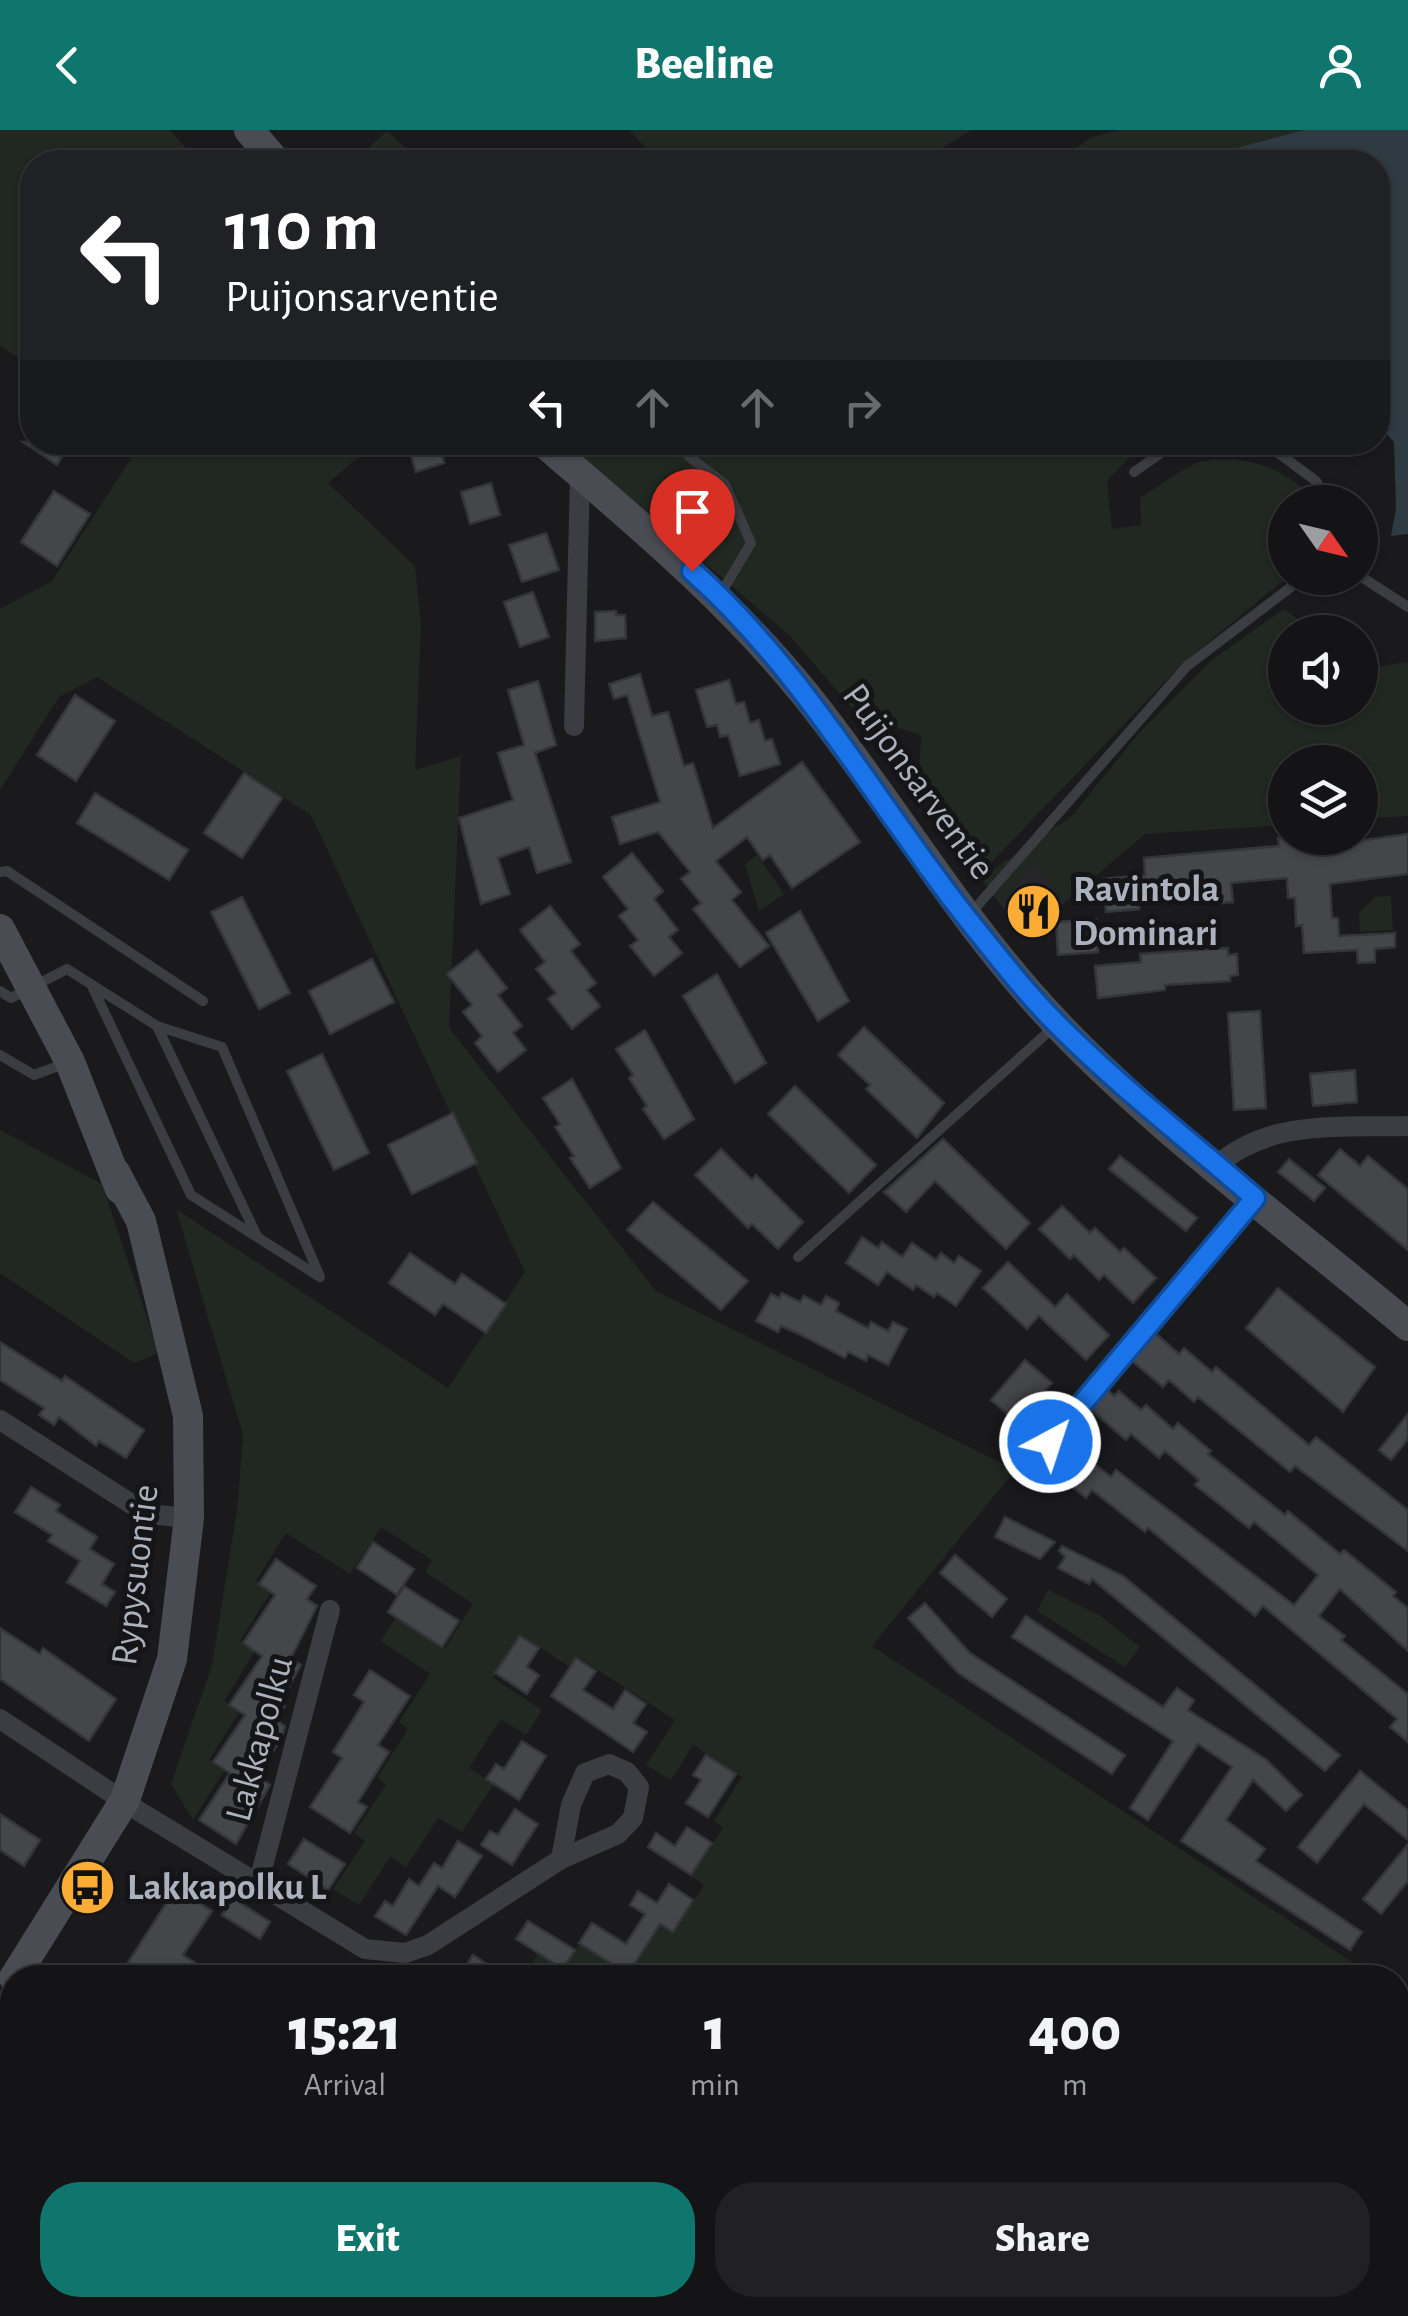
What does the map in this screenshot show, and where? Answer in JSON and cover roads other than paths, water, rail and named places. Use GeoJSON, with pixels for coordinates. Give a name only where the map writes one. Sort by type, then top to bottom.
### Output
{"type":"FeatureCollection","features":[{"type":"Feature","properties":{"kind":"main road"},"geometry":{"type":"LineString","coordinates":[[249,130],[266,150]]}},
{"type":"Feature","properties":{"kind":"main road","name":"Puijonsarventie"},"geometry":{"type":"LineString","coordinates":[[559,455],[720,596],[806,695],[967,918],[1057,1024],[1143,1106],[1408,1326]]}},
{"type":"Feature","properties":{"kind":"main road","name":"Rypysuontie"},"geometry":{"type":"LineString","coordinates":[[0,928],[70,1062],[115,1172],[130,1224],[152,1268],[188,1416],[190,1518],[172,1659],[125,1800],[21,1965]]}},
{"type":"Feature","properties":{"kind":"street"},"geometry":{"type":"LineString","coordinates":[[574,726],[580,474]]}},
{"type":"Feature","properties":{"kind":"street"},"geometry":{"type":"LineString","coordinates":[[1216,1166],[1237,1147],[1278,1131],[1408,1126]]}},
{"type":"Feature","properties":{"kind":"street"},"geometry":{"type":"LineString","coordinates":[[0,1420],[147,1514],[190,1518]]}},
{"type":"Feature","properties":{"kind":"street","name":"Lakkapolku"},"geometry":{"type":"LineString","coordinates":[[258,1884],[330,1610]]}},
{"type":"Feature","properties":{"kind":"street","name":"Lakkapolku"},"geometry":{"type":"LineString","coordinates":[[0,1719],[365,1950],[404,1953],[474,1918],[561,1859],[601,1845],[633,1818],[639,1787],[627,1772],[609,1764],[585,1773],[571,1805],[561,1859]]}},
{"type":"Feature","properties":{"kind":"lane"},"geometry":{"type":"LineString","coordinates":[[1134,472],[1158,455]]}},
{"type":"Feature","properties":{"kind":"lane"},"geometry":{"type":"LineString","coordinates":[[1281,455],[1318,485]]}},
{"type":"Feature","properties":{"kind":"lane"},"geometry":{"type":"LineString","coordinates":[[688,456],[725,484],[751,543],[720,596]]}},
{"type":"Feature","properties":{"kind":"lane"},"geometry":{"type":"LineString","coordinates":[[1378,588],[1408,608]]}},
{"type":"Feature","properties":{"kind":"lane"},"geometry":{"type":"LineString","coordinates":[[967,918],[1188,666],[1280,595]]}},
{"type":"Feature","properties":{"kind":"lane"},"geometry":{"type":"LineString","coordinates":[[0,872],[7,871],[203,1000]]}},
{"type":"Feature","properties":{"kind":"lane"},"geometry":{"type":"LineString","coordinates":[[0,991],[11,998],[66,969],[91,984],[158,1026],[222,1047],[320,1277],[191,1194],[91,984]]}},
{"type":"Feature","properties":{"kind":"lane"},"geometry":{"type":"LineString","coordinates":[[798,1257],[1057,1024]]}},
{"type":"Feature","properties":{"kind":"lane"},"geometry":{"type":"LineString","coordinates":[[158,1026],[256,1236]]}},
{"type":"Feature","properties":{"kind":"lane"},"geometry":{"type":"LineString","coordinates":[[0,1054],[34,1076],[70,1062]]}},
{"type":"Feature","properties":{"kind":"lane"},"geometry":{"type":"LineString","coordinates":[[1050,1442],[1255,1198]]}},
{"type":"Feature","properties":{"kind":"place","name":"Ravintola Dominari"},"geometry":{"type":"Point","coordinates":[1034,912]}},
{"type":"Feature","properties":{"kind":"place","name":"Lakkapolku L"},"geometry":{"type":"Point","coordinates":[88,1888]}}]}
